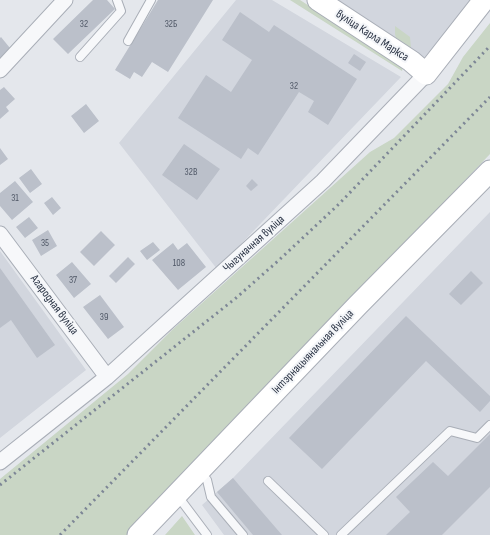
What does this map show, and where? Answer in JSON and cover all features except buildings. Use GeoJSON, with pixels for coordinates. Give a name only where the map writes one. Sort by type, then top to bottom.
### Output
{"type":"FeatureCollection","features":[{"type":"Feature","properties":{"kind":"street"},"geometry":{"type":"LineString","coordinates":[[0,70],[65,0]]}},
{"type":"Feature","properties":{"kind":"street","name":"вуліца Карла Маркса"},"geometry":{"type":"LineString","coordinates":[[318,0],[411,61],[426,74]]}},
{"type":"Feature","properties":{"kind":"street","name":"Чыгуначная вуліца"},"geometry":{"type":"LineString","coordinates":[[0,462],[107,377],[323,181],[426,74],[484,0]]}},
{"type":"Feature","properties":{"kind":"street","name":"Інтэрнацыянальная вуліца"},"geometry":{"type":"LineString","coordinates":[[138,535],[198,471],[490,171]]}},
{"type":"Feature","properties":{"kind":"street","name":"Агародная вуліца"},"geometry":{"type":"LineString","coordinates":[[0,234],[107,377]]}},
{"type":"Feature","properties":{"kind":"lane"},"geometry":{"type":"LineString","coordinates":[[80,57],[121,11],[117,0]]}},
{"type":"Feature","properties":{"kind":"lane"},"geometry":{"type":"LineString","coordinates":[[128,42],[151,0]]}},
{"type":"Feature","properties":{"kind":"lane"},"geometry":{"type":"LineString","coordinates":[[341,535],[450,431],[477,438],[490,425]]}},
{"type":"Feature","properties":{"kind":"lane"},"geometry":{"type":"LineString","coordinates":[[198,471],[207,480],[211,497],[243,535]]}},
{"type":"Feature","properties":{"kind":"lane"},"geometry":{"type":"LineString","coordinates":[[268,481],[324,535]]}},
{"type":"Feature","properties":{"kind":"lane"},"geometry":{"type":"LineString","coordinates":[[177,494],[207,535]]}},
{"type":"Feature","properties":{"kind":"shaded area"},"geometry":{"type":"Polygon","coordinates":[[[236,0],[272,0],[401,77],[217,269],[119,143],[236,0]]]}},
{"type":"Feature","properties":{"kind":"shaded area"},"geometry":{"type":"Polygon","coordinates":[[[325,0],[475,0],[422,60],[325,0]]]}},
{"type":"Feature","properties":{"kind":"shaded area"},"geometry":{"type":"Polygon","coordinates":[[[490,212],[490,535],[224,535],[202,505],[233,478],[490,212]]]}},
{"type":"Feature","properties":{"kind":"shaded area"},"geometry":{"type":"Polygon","coordinates":[[[0,251],[86,370],[0,438],[0,251]]]}},
{"type":"Feature","properties":{"kind":"green space"},"geometry":{"type":"Polygon","coordinates":[[[290,0],[300,0],[403,67],[402,71],[290,0]]]}},
{"type":"Feature","properties":{"kind":"green space"},"geometry":{"type":"Polygon","coordinates":[[[490,23],[490,154],[129,535],[0,535],[0,479],[128,374],[172,330],[370,152],[394,138],[448,84],[463,57],[490,23]]]}},
{"type":"Feature","properties":{"kind":"green space"},"geometry":{"type":"Polygon","coordinates":[[[395,26],[410,37],[411,48],[397,42],[395,26]]]}},
{"type":"Feature","properties":{"kind":"green space"},"geometry":{"type":"Polygon","coordinates":[[[182,516],[195,535],[165,535],[182,516]]]}},
{"type":"Feature","properties":{"kind":"railway"},"geometry":{"type":"LineString","coordinates":[[0,485],[236,298],[278,261],[339,204],[490,46]]}},
{"type":"Feature","properties":{"kind":"railway"},"geometry":{"type":"LineString","coordinates":[[60,535],[490,97]]}}]}
